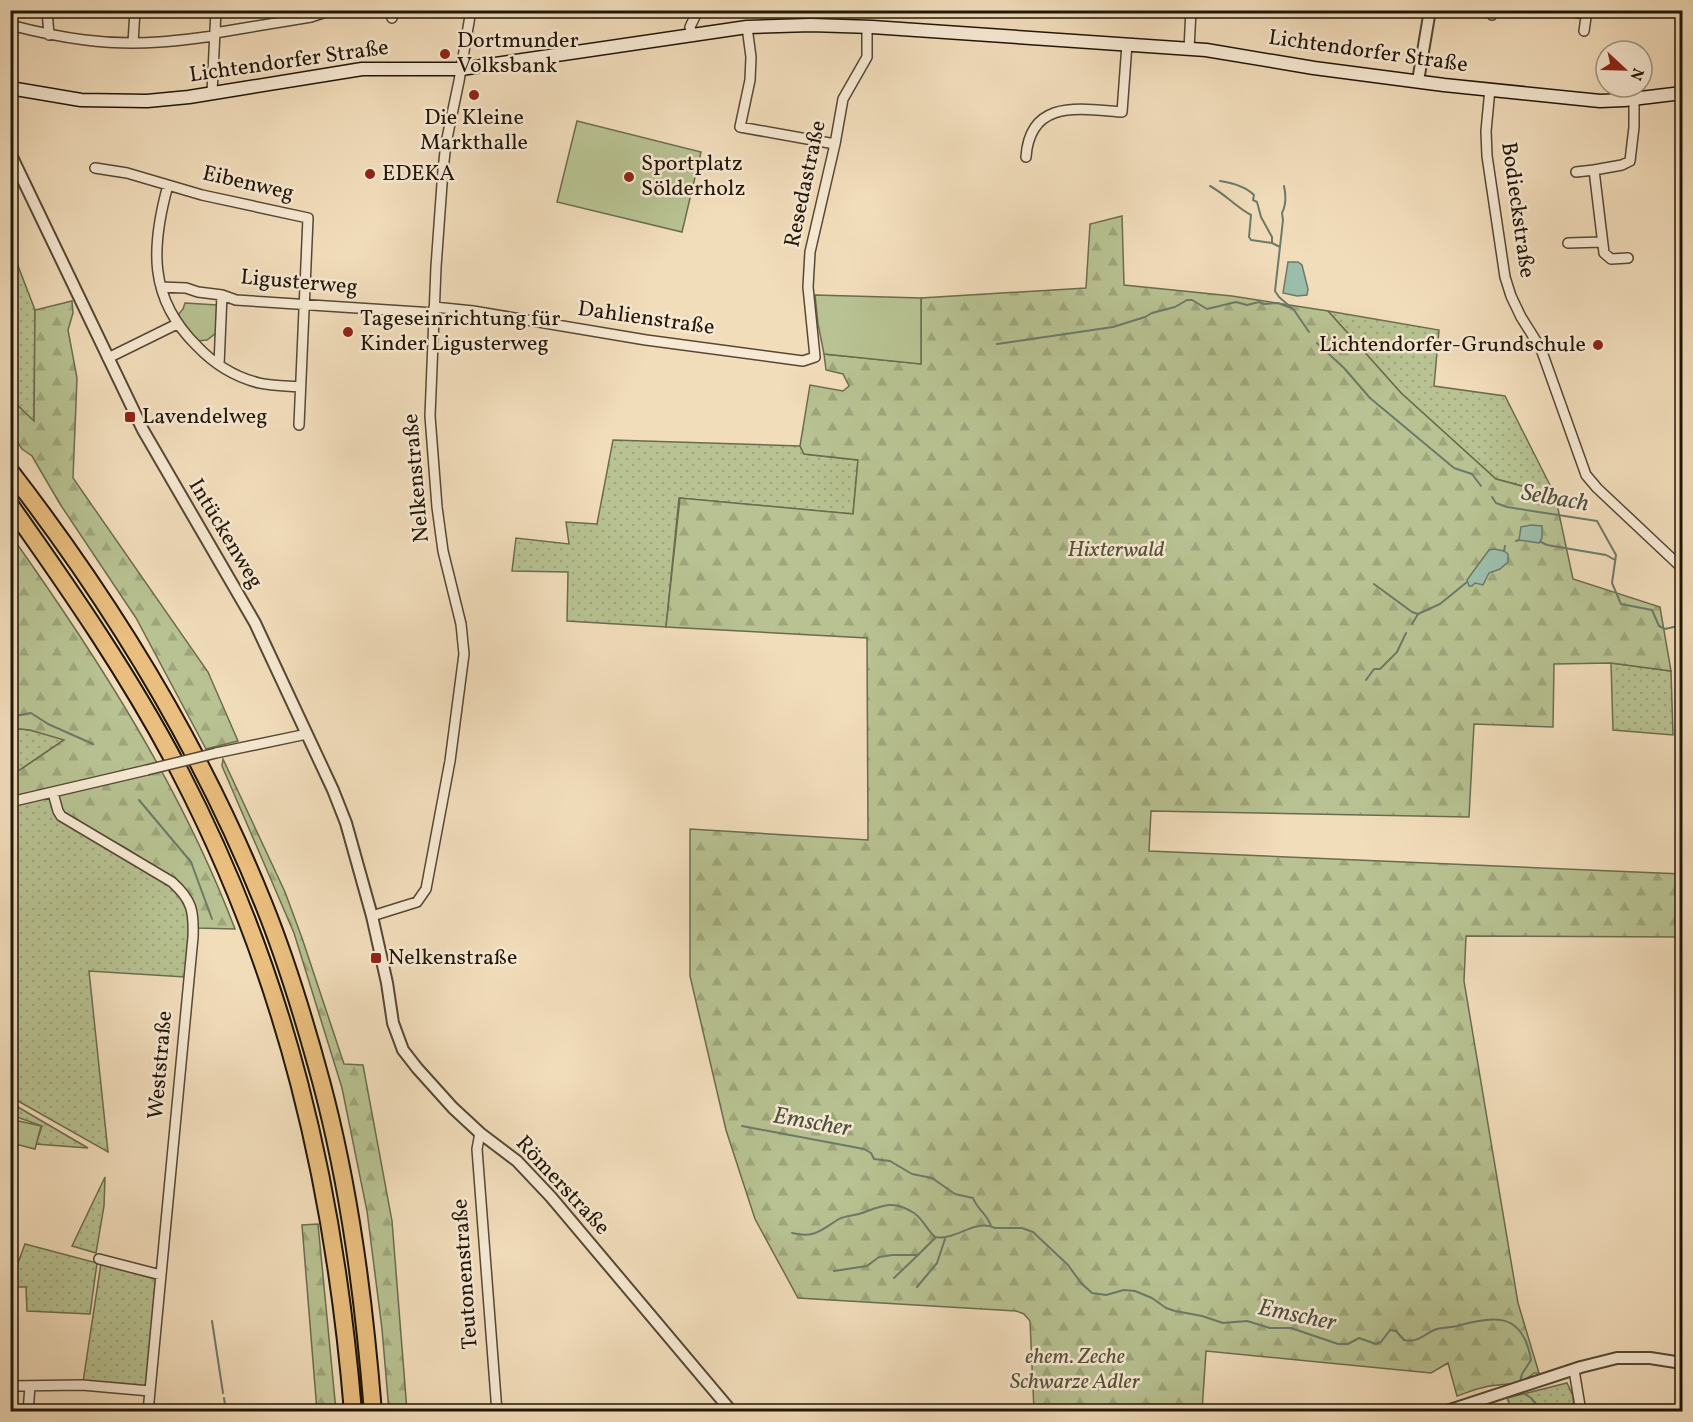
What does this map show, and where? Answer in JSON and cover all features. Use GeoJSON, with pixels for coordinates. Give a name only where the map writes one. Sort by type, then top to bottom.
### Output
{"type":"FeatureCollection","features":[{"type":"Feature","properties":{"kind":"highway"},"geometry":{"type":"LineString","coordinates":[[10,471],[105,605],[172,717],[218,803],[264,906],[304,1021],[337,1146],[358,1273],[373,1412]]}},
{"type":"Feature","properties":{"kind":"highway"},"geometry":{"type":"LineString","coordinates":[[10,505],[85,612],[156,728],[216,846],[254,937],[288,1037],[319,1164],[335,1254],[352,1412]]}},
{"type":"Feature","properties":{"kind":"main road","name":"Lichtendorfer Straße"},"geometry":{"type":"LineString","coordinates":[[10,88],[58,98],[106,102],[147,101],[362,69],[461,69],[747,27],[782,25],[867,27],[1189,49],[1418,81],[1600,101],[1634,99]]}},
{"type":"Feature","properties":{"kind":"main road","name":"Lichtendorfer Straße"},"geometry":{"type":"LineString","coordinates":[[1654,97],[1683,93]]}},
{"type":"Feature","properties":{"kind":"street"},"geometry":{"type":"LineString","coordinates":[[47,10],[49,35]]}},
{"type":"Feature","properties":{"kind":"street"},"geometry":{"type":"LineString","coordinates":[[133,43],[135,10]]}},
{"type":"Feature","properties":{"kind":"street"},"geometry":{"type":"LineString","coordinates":[[212,93],[216,10]]}},
{"type":"Feature","properties":{"kind":"street","name":"Nelkenstraße"},"geometry":{"type":"LineString","coordinates":[[372,916],[417,902],[426,889],[450,761],[464,654],[461,624],[443,550],[437,507],[430,416],[444,153],[471,10]]}},
{"type":"Feature","properties":{"kind":"street"},"geometry":{"type":"LineString","coordinates":[[692,36],[690,27],[698,10]]}},
{"type":"Feature","properties":{"kind":"street"},"geometry":{"type":"LineString","coordinates":[[1189,49],[1191,10]]}},
{"type":"Feature","properties":{"kind":"street"},"geometry":{"type":"LineString","coordinates":[[1418,81],[1430,10]]}},
{"type":"Feature","properties":{"kind":"street"},"geometry":{"type":"LineString","coordinates":[[1562,10],[1587,12],[1584,31]]}},
{"type":"Feature","properties":{"kind":"street"},"geometry":{"type":"LineString","coordinates":[[10,25],[73,39],[133,43],[215,34],[311,17],[329,11]]}},
{"type":"Feature","properties":{"kind":"street"},"geometry":{"type":"LineString","coordinates":[[747,27],[752,57],[750,80],[740,127],[835,144]]}},
{"type":"Feature","properties":{"kind":"street","name":"Resedastraße"},"geometry":{"type":"LineString","coordinates":[[815,357],[809,306],[810,257],[843,99],[867,57],[867,27]]}},
{"type":"Feature","properties":{"kind":"street"},"geometry":{"type":"LineString","coordinates":[[1026,157],[1030,135],[1040,122],[1051,114],[1066,109],[1122,112],[1127,44]]}},
{"type":"Feature","properties":{"kind":"street","name":"Bodieckstraße"},"geometry":{"type":"LineString","coordinates":[[1490,89],[1486,131],[1487,156],[1500,247],[1510,296],[1541,349],[1590,480],[1683,568]]}},
{"type":"Feature","properties":{"kind":"street"},"geometry":{"type":"LineString","coordinates":[[1575,172],[1622,165],[1630,161],[1634,99]]}},
{"type":"Feature","properties":{"kind":"street","name":"Intückenweg"},"geometry":{"type":"LineString","coordinates":[[10,153],[155,453],[255,623],[307,734],[346,823],[378,946]]}},
{"type":"Feature","properties":{"kind":"street","name":"Eibenweg"},"geometry":{"type":"LineString","coordinates":[[94,168],[127,173],[202,195],[308,218],[304,305]]}},
{"type":"Feature","properties":{"kind":"street"},"geometry":{"type":"LineString","coordinates":[[1594,170],[1604,253],[1608,258],[1614,260],[1628,258]]}},
{"type":"Feature","properties":{"kind":"street"},"geometry":{"type":"LineString","coordinates":[[168,185],[156,241],[157,270],[161,287],[177,324],[199,349],[219,365],[239,376],[260,383],[300,387]]}},
{"type":"Feature","properties":{"kind":"street"},"geometry":{"type":"LineString","coordinates":[[1568,243],[1602,242]]}},
{"type":"Feature","properties":{"kind":"street","name":"Ligusterweg"},"geometry":{"type":"LineString","coordinates":[[161,287],[179,287],[236,300],[434,310]]}},
{"type":"Feature","properties":{"kind":"street"},"geometry":{"type":"LineString","coordinates":[[219,365],[222,295]]}},
{"type":"Feature","properties":{"kind":"street"},"geometry":{"type":"LineString","coordinates":[[299,425],[304,305]]}},
{"type":"Feature","properties":{"kind":"street","name":"Dahlienstraße"},"geometry":{"type":"LineString","coordinates":[[434,310],[473,311],[646,340],[803,361],[815,357]]}},
{"type":"Feature","properties":{"kind":"street"},"geometry":{"type":"LineString","coordinates":[[108,358],[177,324]]}},
{"type":"Feature","properties":{"kind":"street"},"geometry":{"type":"LineString","coordinates":[[10,802],[307,734]]}},
{"type":"Feature","properties":{"kind":"street","name":"Weststraße"},"geometry":{"type":"LineString","coordinates":[[53,793],[58,811],[62,816],[172,882],[185,896],[192,910],[193,937],[148,1412]]}},
{"type":"Feature","properties":{"kind":"street","name":"Römerstraße"},"geometry":{"type":"LineString","coordinates":[[378,946],[393,1023],[403,1050],[436,1089],[480,1133],[517,1161],[551,1197],[732,1412]]}},
{"type":"Feature","properties":{"kind":"street","name":"Teutonenstraße"},"geometry":{"type":"LineString","coordinates":[[480,1133],[477,1149],[496,1412]]}},
{"type":"Feature","properties":{"kind":"street"},"geometry":{"type":"LineString","coordinates":[[99,1259],[161,1275]]}},
{"type":"Feature","properties":{"kind":"street"},"geometry":{"type":"LineString","coordinates":[[1444,1412],[1617,1358],[1650,1358],[1683,1364]]}},
{"type":"Feature","properties":{"kind":"street"},"geometry":{"type":"LineString","coordinates":[[1574,1370],[1581,1412]]}},
{"type":"Feature","properties":{"kind":"street"},"geometry":{"type":"LineString","coordinates":[[10,1386],[82,1384],[150,1391]]}},
{"type":"Feature","properties":{"kind":"street"},"geometry":{"type":"LineString","coordinates":[[28,1412],[30,1386]]}},
{"type":"Feature","properties":{"kind":"green space","name":"Sportplatz Sölderholz"},"geometry":{"type":"Polygon","coordinates":[[[577,121],[701,152],[682,232],[557,202],[577,121]]]}},
{"type":"Feature","properties":{"kind":"green space","name":"Hixterwald"},"geometry":{"type":"Polygon","coordinates":[[[1122,216],[1124,285],[1232,296],[1328,311],[1401,393],[1496,479],[1555,495],[1573,579],[1660,607],[1671,671],[1611,663],[1554,664],[1553,727],[1474,724],[1469,817],[1151,811],[1149,851],[1682,874],[1682,937],[1466,936],[1464,981],[1518,1303],[1539,1373],[1534,1373],[1523,1381],[1481,1388],[1457,1396],[1448,1363],[1431,1373],[1206,1351],[1202,1411],[1034,1411],[1030,1321],[1024,1314],[1016,1311],[798,1298],[755,1219],[726,1130],[690,976],[690,829],[868,840],[867,638],[666,627],[680,498],[853,514],[858,460],[804,454],[800,446],[810,385],[843,391],[849,386],[843,374],[826,370],[824,354],[921,364],[921,298],[1086,288],[1090,224],[1122,216]]]}},
{"type":"Feature","properties":{"kind":"green space"},"geometry":{"type":"Polygon","coordinates":[[[15,258],[35,310],[34,422],[11,399],[10,260],[15,258]]]}},
{"type":"Feature","properties":{"kind":"green space"},"geometry":{"type":"Polygon","coordinates":[[[815,295],[921,298],[921,364],[824,354],[815,295]]]}},
{"type":"Feature","properties":{"kind":"green space"},"geometry":{"type":"Polygon","coordinates":[[[72,301],[73,313],[68,330],[77,378],[73,478],[208,672],[238,741],[206,749],[136,618],[60,504],[32,456],[22,449],[11,433],[11,399],[34,421],[35,310],[72,301]]]}},
{"type":"Feature","properties":{"kind":"green space"},"geometry":{"type":"Polygon","coordinates":[[[185,303],[217,305],[216,333],[207,340],[197,341],[178,315],[185,303]]]}},
{"type":"Feature","properties":{"kind":"green space"},"geometry":{"type":"Polygon","coordinates":[[[1328,311],[1439,330],[1434,386],[1505,396],[1555,495],[1496,479],[1401,393],[1328,311]]]}},
{"type":"Feature","properties":{"kind":"green space"},"geometry":{"type":"Polygon","coordinates":[[[613,440],[800,446],[804,454],[858,460],[853,514],[679,498],[666,627],[567,621],[568,572],[512,571],[516,538],[569,544],[566,522],[597,524],[613,440]]]}},
{"type":"Feature","properties":{"kind":"green space"},"geometry":{"type":"Polygon","coordinates":[[[10,534],[106,676],[163,774],[213,876],[235,929],[196,928],[173,879],[124,847],[63,815],[54,791],[11,800],[11,776],[64,740],[30,730],[11,728],[10,534]]]}},
{"type":"Feature","properties":{"kind":"green space"},"geometry":{"type":"Polygon","coordinates":[[[1611,663],[1671,671],[1673,735],[1613,730],[1611,663]]]}},
{"type":"Feature","properties":{"kind":"green space"},"geometry":{"type":"Polygon","coordinates":[[[11,728],[30,730],[65,739],[11,776],[11,728]]]}},
{"type":"Feature","properties":{"kind":"green space"},"geometry":{"type":"Polygon","coordinates":[[[223,759],[285,892],[344,1064],[363,1065],[392,1221],[407,1411],[389,1411],[382,1329],[367,1211],[342,1088],[294,933],[222,766],[223,759]]]}},
{"type":"Feature","properties":{"kind":"green space"},"geometry":{"type":"Polygon","coordinates":[[[52,796],[57,815],[170,884],[183,898],[190,919],[185,977],[89,971],[108,1152],[11,1097],[11,806],[52,796]]]}},
{"type":"Feature","properties":{"kind":"green space"},"geometry":{"type":"Polygon","coordinates":[[[11,1103],[88,1148],[36,1144],[42,1126],[11,1115],[11,1103]]]}},
{"type":"Feature","properties":{"kind":"green space"},"geometry":{"type":"Polygon","coordinates":[[[10,1119],[41,1126],[35,1149],[11,1143],[10,1119]]]}},
{"type":"Feature","properties":{"kind":"green space"},"geometry":{"type":"Polygon","coordinates":[[[105,1177],[104,1206],[96,1253],[72,1246],[105,1177]]]}},
{"type":"Feature","properties":{"kind":"green space"},"geometry":{"type":"Polygon","coordinates":[[[318,1224],[336,1411],[317,1411],[302,1225],[318,1224]]]}},
{"type":"Feature","properties":{"kind":"green space"},"geometry":{"type":"Polygon","coordinates":[[[25,1244],[97,1263],[90,1314],[27,1311],[26,1287],[11,1287],[11,1271],[15,1271],[25,1244]]]}},
{"type":"Feature","properties":{"kind":"green space"},"geometry":{"type":"Polygon","coordinates":[[[101,1263],[158,1280],[147,1389],[83,1382],[101,1263]]]}},
{"type":"Feature","properties":{"kind":"green space"},"geometry":{"type":"Polygon","coordinates":[[[1567,1383],[1573,1396],[1574,1411],[1512,1411],[1507,1398],[1567,1383]]]}},
{"type":"Feature","properties":{"kind":"shaded area"},"geometry":{"type":"Polygon","coordinates":[[[1288,262],[1298,262],[1302,265],[1308,289],[1307,295],[1297,296],[1283,293],[1288,262]]]}},
{"type":"Feature","properties":{"kind":"shaded area"},"geometry":{"type":"Polygon","coordinates":[[[1542,526],[1542,538],[1539,543],[1519,540],[1521,527],[1542,526]]]}},
{"type":"Feature","properties":{"kind":"shaded area"},"geometry":{"type":"Polygon","coordinates":[[[1494,549],[1508,554],[1508,562],[1500,569],[1489,573],[1483,585],[1475,583],[1469,586],[1467,580],[1489,550],[1494,549]]]}},
{"type":"Feature","properties":{"kind":"waterway"},"geometry":{"type":"LineString","coordinates":[[1220,181],[1238,185],[1254,195],[1253,200],[1257,202],[1261,217],[1272,237],[1272,243],[1280,247]]}},
{"type":"Feature","properties":{"kind":"waterway"},"geometry":{"type":"LineString","coordinates":[[1210,186],[1251,215],[1249,237],[1251,240],[1272,243]]}},
{"type":"Feature","properties":{"kind":"waterway","name":"Selbach"},"geometry":{"type":"LineString","coordinates":[[1284,186],[1285,200],[1275,291],[1294,310],[1309,332]]}},
{"type":"Feature","properties":{"kind":"waterway"},"geometry":{"type":"LineString","coordinates":[[997,344],[1113,327],[1175,307],[1187,300],[1192,300],[1207,309],[1236,302],[1247,305],[1259,302],[1278,303],[1291,308]]}},
{"type":"Feature","properties":{"kind":"waterway","name":"Selbach"},"geometry":{"type":"LineString","coordinates":[[1317,343],[1344,368],[1370,398],[1454,468],[1472,474],[1481,486]]}},
{"type":"Feature","properties":{"kind":"waterway","name":"Selbach"},"geometry":{"type":"LineString","coordinates":[[1492,497],[1496,503],[1507,507],[1597,521],[1616,555],[1612,583],[1621,604],[1652,610],[1659,626],[1665,629],[1682,625]]}},
{"type":"Feature","properties":{"kind":"waterway"},"geometry":{"type":"LineString","coordinates":[[1541,542],[1606,555],[1615,560]]}},
{"type":"Feature","properties":{"kind":"waterway"},"geometry":{"type":"LineString","coordinates":[[1504,551],[1505,546]]}},
{"type":"Feature","properties":{"kind":"waterway"},"geometry":{"type":"LineString","coordinates":[[1412,624],[1418,614],[1440,604],[1467,582]]}},
{"type":"Feature","properties":{"kind":"waterway"},"geometry":{"type":"LineString","coordinates":[[1374,584],[1418,614]]}},
{"type":"Feature","properties":{"kind":"waterway"},"geometry":{"type":"LineString","coordinates":[[1366,680],[1374,669],[1380,669],[1397,652],[1406,633]]}},
{"type":"Feature","properties":{"kind":"waterway"},"geometry":{"type":"LineString","coordinates":[[10,717],[31,713],[48,724],[93,744]]}},
{"type":"Feature","properties":{"kind":"waterway"},"geometry":{"type":"LineString","coordinates":[[139,800],[191,862],[212,919]]}},
{"type":"Feature","properties":{"kind":"waterway","name":"Emscher"},"geometry":{"type":"LineString","coordinates":[[742,1126],[864,1149],[871,1153],[874,1159],[890,1161],[912,1174],[932,1178],[955,1194],[973,1198],[991,1226]]}},
{"type":"Feature","properties":{"kind":"waterway","name":"Emscher"},"geometry":{"type":"LineString","coordinates":[[792,1233],[812,1234],[842,1218],[887,1205],[900,1206],[914,1213],[935,1237],[950,1236],[980,1226],[1022,1228],[1033,1232],[1068,1265],[1081,1283],[1092,1293],[1106,1295],[1124,1290],[1135,1291],[1175,1311],[1223,1323],[1247,1321],[1270,1328],[1291,1328],[1338,1344],[1348,1344],[1359,1338],[1376,1344],[1381,1342],[1390,1330],[1396,1331],[1404,1340],[1413,1340],[1439,1328],[1483,1320],[1505,1321],[1514,1325],[1521,1333],[1527,1344],[1531,1360],[1520,1382]]}},
{"type":"Feature","properties":{"kind":"waterway"},"geometry":{"type":"LineString","coordinates":[[834,1271],[867,1266],[879,1257],[918,1255],[935,1238]]}},
{"type":"Feature","properties":{"kind":"waterway"},"geometry":{"type":"LineString","coordinates":[[917,1287],[937,1263],[945,1239]]}},
{"type":"Feature","properties":{"kind":"waterway"},"geometry":{"type":"LineString","coordinates":[[894,1278],[918,1255]]}},
{"type":"Feature","properties":{"kind":"waterway"},"geometry":{"type":"LineString","coordinates":[[212,1321],[223,1393]]}},
{"type":"Feature","properties":{"kind":"waterway","name":"Emscher"},"geometry":{"type":"LineString","coordinates":[[1523,1393],[1531,1398],[1543,1412]]}},
{"type":"Feature","properties":{"kind":"waterway"},"geometry":{"type":"LineString","coordinates":[[224,1398],[226,1412]]}},
{"type":"Feature","properties":{"kind":"place","name":"Dortmunder Volksbank"},"geometry":{"type":"Point","coordinates":[445,54]}},
{"type":"Feature","properties":{"kind":"place","name":"Die Kleine Markthalle"},"geometry":{"type":"Point","coordinates":[474,95]}},
{"type":"Feature","properties":{"kind":"place","name":"EDEKA"},"geometry":{"type":"Point","coordinates":[370,174]}},
{"type":"Feature","properties":{"kind":"place","name":"Sportplatz Sölderholz"},"geometry":{"type":"Point","coordinates":[629,177]}},
{"type":"Feature","properties":{"kind":"place","name":"Tageseinrichtung für Kinder Ligusterweg"},"geometry":{"type":"Point","coordinates":[348,332]}},
{"type":"Feature","properties":{"kind":"place","name":"Lichtendorfer-Grundschule"},"geometry":{"type":"Point","coordinates":[1598,345]}},
{"type":"Feature","properties":{"kind":"place","name":"Lavendelweg"},"geometry":{"type":"Point","coordinates":[130,417]}},
{"type":"Feature","properties":{"kind":"place","name":"Nelkenstraße"},"geometry":{"type":"Point","coordinates":[376,958]}},
{"type":"Feature","properties":{"kind":"park label","name":"ehem. Zeche Schwarze Adler"},"geometry":{"type":"Point","coordinates":[1075,1370]}}]}
